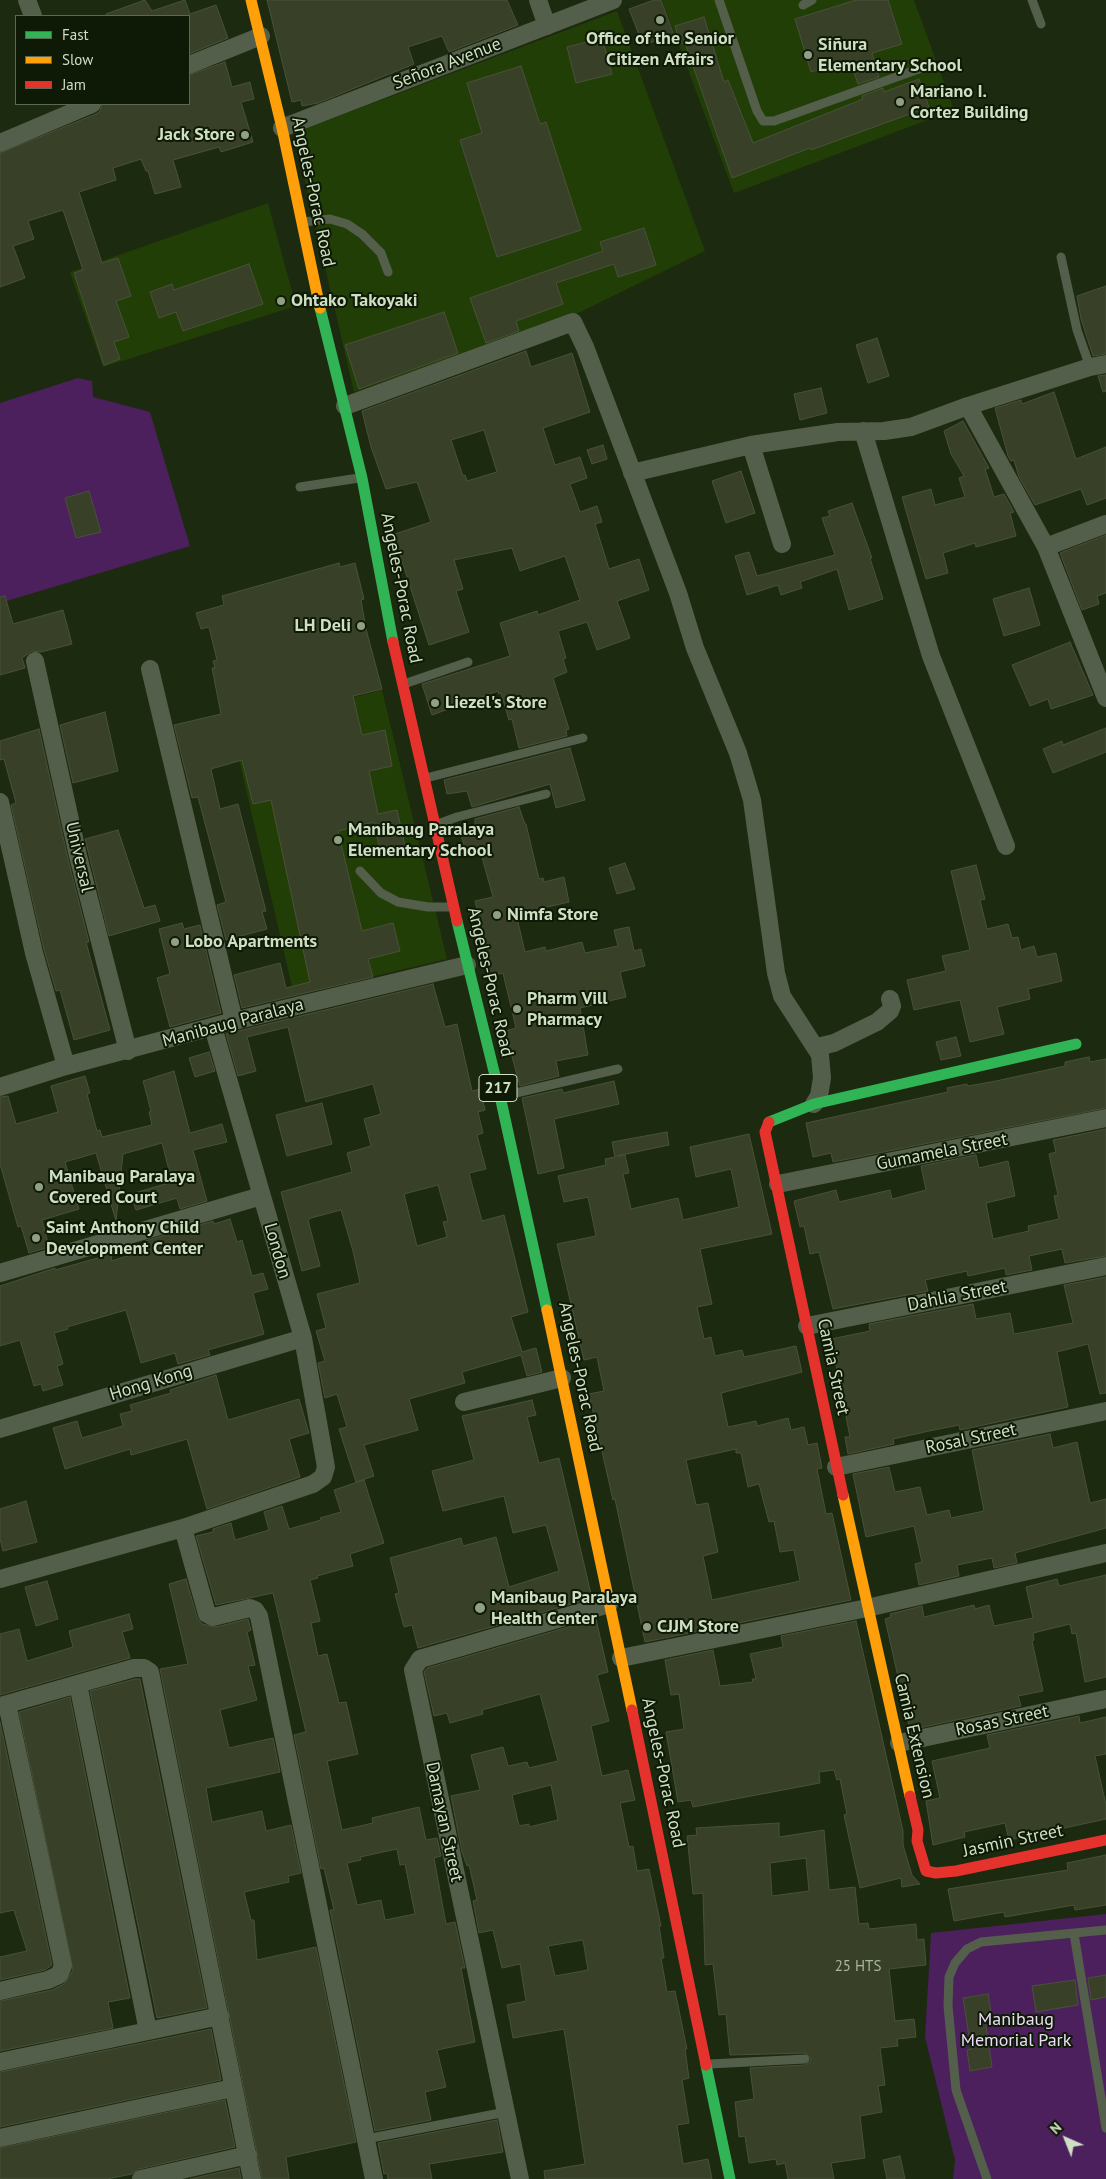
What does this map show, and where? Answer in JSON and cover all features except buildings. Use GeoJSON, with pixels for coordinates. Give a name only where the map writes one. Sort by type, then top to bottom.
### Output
{"type":"FeatureCollection","features":[{"type":"Feature","properties":{"kind":"main road","name":"Angeles-Porac Road"},"geometry":{"type":"LineString","coordinates":[[251,0],[282,128],[316,291],[362,478],[402,685],[467,965],[500,1096],[562,1378],[730,2179]]}},
{"type":"Feature","properties":{"kind":"main road"},"geometry":{"type":"LineString","coordinates":[[814,1104],[1076,1044]]}},
{"type":"Feature","properties":{"kind":"main road","name":"Camia Street"},"geometry":{"type":"LineString","coordinates":[[814,1104],[777,1116],[769,1122],[765,1132],[778,1184],[867,1608]]}},
{"type":"Feature","properties":{"kind":"main road","name":"Camia Extension"},"geometry":{"type":"LineString","coordinates":[[867,1608],[918,1830],[917,1841],[926,1871]]}},
{"type":"Feature","properties":{"kind":"main road","name":"Jasmin Street"},"geometry":{"type":"LineString","coordinates":[[926,1871],[936,1874],[956,1871],[1106,1840]]}},
{"type":"Feature","properties":{"kind":"street"},"geometry":{"type":"LineString","coordinates":[[28,0],[34,15]]}},
{"type":"Feature","properties":{"kind":"street"},"geometry":{"type":"LineString","coordinates":[[538,0],[548,26]]}},
{"type":"Feature","properties":{"kind":"street","name":"Señora Avenue"},"geometry":{"type":"LineString","coordinates":[[282,128],[613,0]]}},
{"type":"Feature","properties":{"kind":"street"},"geometry":{"type":"LineString","coordinates":[[190,65],[261,36]]}},
{"type":"Feature","properties":{"kind":"street"},"geometry":{"type":"LineString","coordinates":[[0,143],[67,108],[86,105]]}},
{"type":"Feature","properties":{"kind":"street"},"geometry":{"type":"LineString","coordinates":[[345,406],[573,322],[585,347],[678,593],[695,648],[738,753],[752,800],[776,973],[782,996],[803,1029],[818,1047],[820,1055],[822,1078],[819,1096],[814,1104]]}},
{"type":"Feature","properties":{"kind":"street"},"geometry":{"type":"LineString","coordinates":[[632,473],[751,445],[838,432],[911,426],[968,406],[1098,366]]}},
{"type":"Feature","properties":{"kind":"street"},"geometry":{"type":"LineString","coordinates":[[968,406],[1046,547],[1106,698]]}},
{"type":"Feature","properties":{"kind":"street"},"geometry":{"type":"LineString","coordinates":[[863,431],[931,656],[1006,846]]}},
{"type":"Feature","properties":{"kind":"street"},"geometry":{"type":"LineString","coordinates":[[751,445],[782,544]]}},
{"type":"Feature","properties":{"kind":"street"},"geometry":{"type":"LineString","coordinates":[[1046,547],[1106,524]]}},
{"type":"Feature","properties":{"kind":"street","name":"Universal"},"geometry":{"type":"LineString","coordinates":[[35,662],[78,856],[128,1051]]}},
{"type":"Feature","properties":{"kind":"street"},"geometry":{"type":"LineString","coordinates":[[150,669],[234,1021]]}},
{"type":"Feature","properties":{"kind":"street"},"geometry":{"type":"LineString","coordinates":[[0,802],[34,953],[66,1066]]}},
{"type":"Feature","properties":{"kind":"street","name":"Manibaug Paralaya"},"geometry":{"type":"LineString","coordinates":[[0,1087],[66,1066],[128,1051],[234,1021],[467,965]]}},
{"type":"Feature","properties":{"kind":"street"},"geometry":{"type":"LineString","coordinates":[[818,1047],[834,1043],[878,1022],[890,1011],[892,1006],[890,999]]}},
{"type":"Feature","properties":{"kind":"street","name":"London"},"geometry":{"type":"LineString","coordinates":[[183,1528],[313,1484],[323,1477],[326,1467],[303,1338],[213,1027]]}},
{"type":"Feature","properties":{"kind":"street","name":"Gumamela Street"},"geometry":{"type":"LineString","coordinates":[[778,1184],[1106,1118]]}},
{"type":"Feature","properties":{"kind":"street"},"geometry":{"type":"LineString","coordinates":[[0,1273],[261,1196]]}},
{"type":"Feature","properties":{"kind":"street","name":"Dahlia Street"},"geometry":{"type":"LineString","coordinates":[[807,1326],[1106,1266]]}},
{"type":"Feature","properties":{"kind":"street","name":"Hong Kong"},"geometry":{"type":"LineString","coordinates":[[0,1429],[303,1338]]}},
{"type":"Feature","properties":{"kind":"street"},"geometry":{"type":"LineString","coordinates":[[464,1402],[562,1378]]}},
{"type":"Feature","properties":{"kind":"street","name":"Rosal Street"},"geometry":{"type":"LineString","coordinates":[[836,1467],[1106,1411]]}},
{"type":"Feature","properties":{"kind":"street"},"geometry":{"type":"LineString","coordinates":[[0,1579],[183,1528],[207,1614],[213,1617],[250,1608],[255,1610],[258,1616],[374,2179]]}},
{"type":"Feature","properties":{"kind":"street"},"geometry":{"type":"LineString","coordinates":[[621,1658],[867,1608],[1106,1553]]}},
{"type":"Feature","properties":{"kind":"street","name":"Damayan Street"},"geometry":{"type":"LineString","coordinates":[[520,2179],[413,1670],[420,1659],[609,1604]]}},
{"type":"Feature","properties":{"kind":"street"},"geometry":{"type":"LineString","coordinates":[[0,1991],[48,1980],[59,1974],[63,1966],[4,1705],[134,1668],[144,1668],[150,1672],[252,2179]]}},
{"type":"Feature","properties":{"kind":"street"},"geometry":{"type":"LineString","coordinates":[[78,1684],[148,2031]]}},
{"type":"Feature","properties":{"kind":"street","name":"Rosas Street"},"geometry":{"type":"LineString","coordinates":[[898,1743],[1106,1699]]}},
{"type":"Feature","properties":{"kind":"street"},"geometry":{"type":"LineString","coordinates":[[0,2062],[220,2016]]}},
{"type":"Feature","properties":{"kind":"street"},"geometry":{"type":"LineString","coordinates":[[0,2138],[233,2088]]}},
{"type":"Feature","properties":{"kind":"street"},"geometry":{"type":"LineString","coordinates":[[141,2179],[248,2155]]}},
{"type":"Feature","properties":{"kind":"lane"},"geometry":{"type":"LineString","coordinates":[[719,0],[757,111],[763,121],[774,122],[927,66]]}},
{"type":"Feature","properties":{"kind":"lane"},"geometry":{"type":"LineString","coordinates":[[803,5],[812,0]]}},
{"type":"Feature","properties":{"kind":"lane"},"geometry":{"type":"LineString","coordinates":[[1032,0],[1041,24]]}},
{"type":"Feature","properties":{"kind":"lane"},"geometry":{"type":"LineString","coordinates":[[301,222],[330,219],[347,224],[362,234],[381,253],[388,272]]}},
{"type":"Feature","properties":{"kind":"lane"},"geometry":{"type":"LineString","coordinates":[[1062,257],[1077,330],[1098,366]]}},
{"type":"Feature","properties":{"kind":"lane"},"geometry":{"type":"LineString","coordinates":[[300,487],[362,478]]}},
{"type":"Feature","properties":{"kind":"lane"},"geometry":{"type":"LineString","coordinates":[[402,685],[468,662]]}},
{"type":"Feature","properties":{"kind":"lane"},"geometry":{"type":"LineString","coordinates":[[424,778],[584,738]]}},
{"type":"Feature","properties":{"kind":"lane"},"geometry":{"type":"LineString","coordinates":[[435,825],[457,817],[546,794]]}},
{"type":"Feature","properties":{"kind":"lane"},"geometry":{"type":"LineString","coordinates":[[360,871],[381,892],[398,902],[428,907],[454,907]]}},
{"type":"Feature","properties":{"kind":"lane"},"geometry":{"type":"LineString","coordinates":[[500,1096],[618,1070]]}},
{"type":"Feature","properties":{"kind":"lane"},"geometry":{"type":"LineString","coordinates":[[987,2179],[956,2090],[948,2006],[949,1977],[955,1963],[967,1949],[981,1942],[1106,1930]]}},
{"type":"Feature","properties":{"kind":"lane"},"geometry":{"type":"LineString","coordinates":[[1074,1934],[1106,2128]]}},
{"type":"Feature","properties":{"kind":"lane"},"geometry":{"type":"LineString","coordinates":[[707,2064],[805,2059]]}},
{"type":"Feature","properties":{"kind":"lane"},"geometry":{"type":"LineString","coordinates":[[366,2139],[506,2112]]}},
{"type":"Feature","properties":{"kind":"shaded area","name":"Siñura Elementary School"},"geometry":{"type":"Polygon","coordinates":[[[662,0],[914,0],[954,110],[734,193],[662,0]]]}},
{"type":"Feature","properties":{"kind":"shaded area"},"geometry":{"type":"Polygon","coordinates":[[[617,11],[705,251],[572,316],[354,392],[294,133],[617,11]]]}},
{"type":"Feature","properties":{"kind":"shaded area"},"geometry":{"type":"Polygon","coordinates":[[[268,203],[296,306],[103,367],[70,272],[268,203]]]}},
{"type":"Feature","properties":{"kind":"shaded area","name":"Manibaug Paralaya Elementary School"},"geometry":{"type":"Polygon","coordinates":[[[382,690],[447,959],[294,995],[230,721],[352,691],[354,697],[382,690]]]}},
{"type":"Feature","properties":{"kind":"green space"},"geometry":{"type":"Polygon","coordinates":[[[78,378],[92,381],[93,397],[150,412],[190,546],[0,603],[0,403],[78,378]]]}},
{"type":"Feature","properties":{"kind":"green space","name":"Manibaug Memorial Park"},"geometry":{"type":"Polygon","coordinates":[[[1106,1914],[1106,2179],[953,2179],[955,2160],[925,2037],[931,1933],[1106,1914]]]}},
{"type":"Feature","properties":{"kind":"traffic: fast"},"geometry":{"type":"LineString","coordinates":[[320,308],[362,478],[393,642]]}},
{"type":"Feature","properties":{"kind":"traffic: fast"},"geometry":{"type":"LineString","coordinates":[[457,921],[500,1096],[547,1310]]}},
{"type":"Feature","properties":{"kind":"traffic: fast"},"geometry":{"type":"LineString","coordinates":[[769,1122],[814,1104],[1076,1044]]}},
{"type":"Feature","properties":{"kind":"traffic: fast"},"geometry":{"type":"LineString","coordinates":[[706,2065],[730,2179]]}},
{"type":"Feature","properties":{"kind":"traffic: slow"},"geometry":{"type":"LineString","coordinates":[[251,0],[282,128],[320,308]]}},
{"type":"Feature","properties":{"kind":"traffic: slow"},"geometry":{"type":"LineString","coordinates":[[547,1310],[632,1710]]}},
{"type":"Feature","properties":{"kind":"traffic: slow"},"geometry":{"type":"LineString","coordinates":[[843,1495],[910,1796]]}},
{"type":"Feature","properties":{"kind":"traffic: jam"},"geometry":{"type":"LineString","coordinates":[[393,642],[457,921]]}},
{"type":"Feature","properties":{"kind":"traffic: jam"},"geometry":{"type":"LineString","coordinates":[[769,1122],[765,1132],[843,1495]]}},
{"type":"Feature","properties":{"kind":"traffic: jam"},"geometry":{"type":"LineString","coordinates":[[632,1710],[706,2065]]}},
{"type":"Feature","properties":{"kind":"traffic: jam"},"geometry":{"type":"LineString","coordinates":[[910,1796],[918,1830],[917,1841],[926,1871],[936,1873],[956,1871],[1106,1840]]}},
{"type":"Feature","properties":{"kind":"place","name":"Office of the Senior Citizen Affairs"},"geometry":{"type":"Point","coordinates":[660,20]}},
{"type":"Feature","properties":{"kind":"place","name":"Siñura Elementary School"},"geometry":{"type":"Point","coordinates":[808,55]}},
{"type":"Feature","properties":{"kind":"place","name":"Mariano I. Cortez Building"},"geometry":{"type":"Point","coordinates":[900,102]}},
{"type":"Feature","properties":{"kind":"place","name":"Jack Store"},"geometry":{"type":"Point","coordinates":[245,135]}},
{"type":"Feature","properties":{"kind":"place","name":"Ohtako Takoyaki"},"geometry":{"type":"Point","coordinates":[281,301]}},
{"type":"Feature","properties":{"kind":"place","name":"LH Deli"},"geometry":{"type":"Point","coordinates":[361,626]}},
{"type":"Feature","properties":{"kind":"place","name":"Liezel's Store"},"geometry":{"type":"Point","coordinates":[435,703]}},
{"type":"Feature","properties":{"kind":"place","name":"Manibaug Paralaya Elementary School"},"geometry":{"type":"Point","coordinates":[338,840]}},
{"type":"Feature","properties":{"kind":"place","name":"Nimfa Store"},"geometry":{"type":"Point","coordinates":[497,915]}},
{"type":"Feature","properties":{"kind":"place","name":"Lobo Apartments"},"geometry":{"type":"Point","coordinates":[175,942]}},
{"type":"Feature","properties":{"kind":"place","name":"Pharm Vill Pharmacy"},"geometry":{"type":"Point","coordinates":[517,1009]}},
{"type":"Feature","properties":{"kind":"place","name":"Manibaug Paralaya Covered Court"},"geometry":{"type":"Point","coordinates":[39,1187]}},
{"type":"Feature","properties":{"kind":"place","name":"Saint Anthony Child Development Center"},"geometry":{"type":"Point","coordinates":[36,1238]}},
{"type":"Feature","properties":{"kind":"place","name":"Manibaug Paralaya Health Center"},"geometry":{"type":"Point","coordinates":[480,1608]}},
{"type":"Feature","properties":{"kind":"place","name":"CJJM Store"},"geometry":{"type":"Point","coordinates":[647,1627]}}]}
